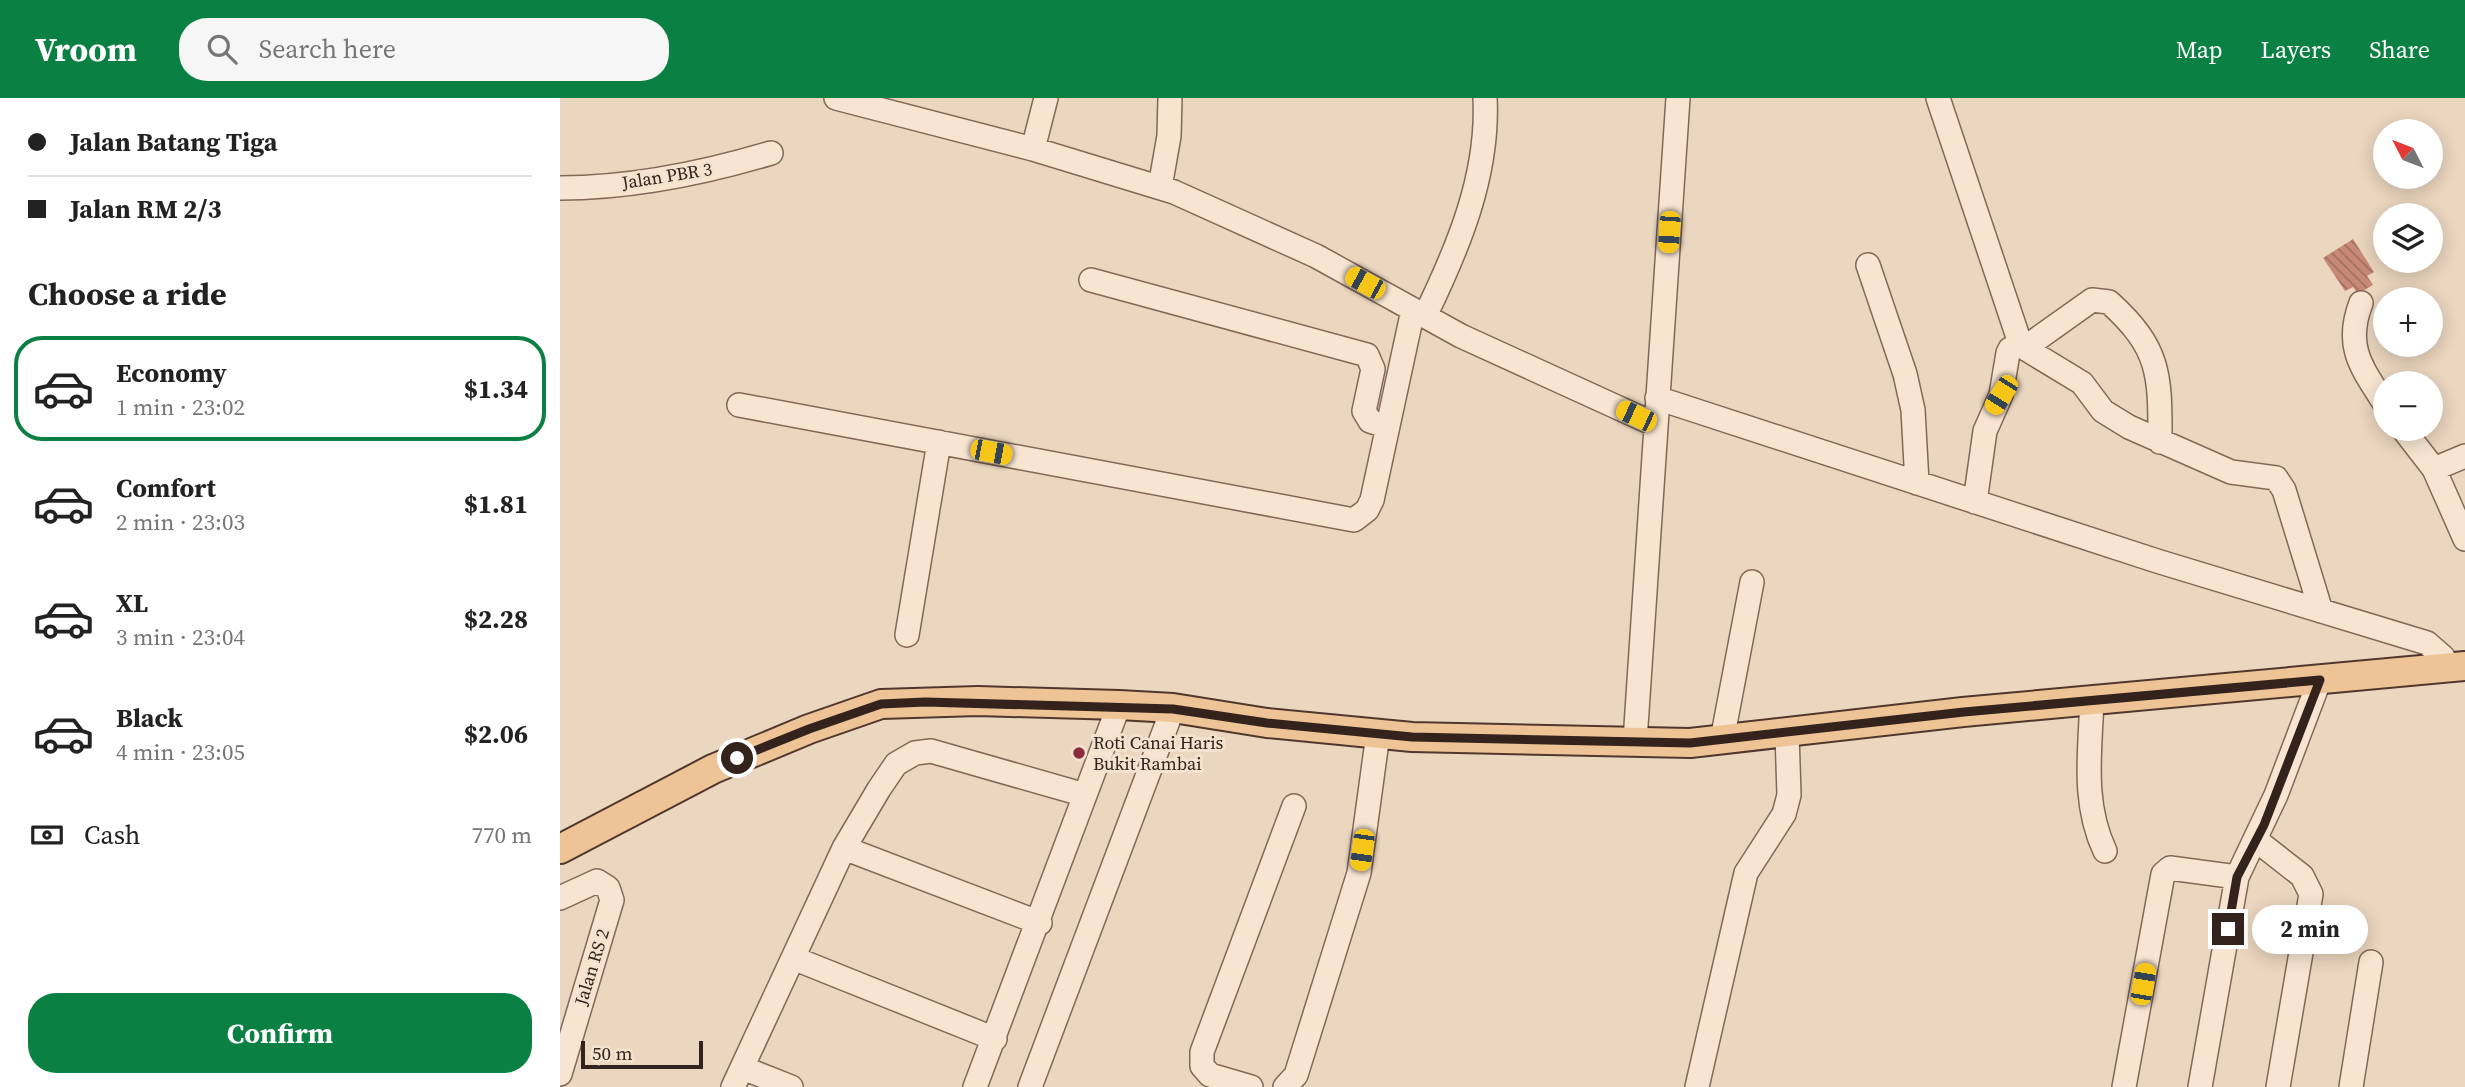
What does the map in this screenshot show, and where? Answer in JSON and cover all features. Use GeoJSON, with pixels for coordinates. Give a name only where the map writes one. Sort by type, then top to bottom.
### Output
{"type":"FeatureCollection","features":[{"type":"Feature","properties":{"kind":"main road"},"geometry":{"type":"LineString","coordinates":[[560,849],[713,769],[809,729],[881,704],[978,701],[1119,705],[1378,734],[1690,743],[2092,700],[2454,667]]}},
{"type":"Feature","properties":{"kind":"street"},"geometry":{"type":"LineString","coordinates":[[836,98],[1033,149],[1160,187],[1270,234],[1419,313],[1656,425]]}},
{"type":"Feature","properties":{"kind":"street"},"geometry":{"type":"LineString","coordinates":[[1033,149],[1046,98]]}},
{"type":"Feature","properties":{"kind":"street"},"geometry":{"type":"LineString","coordinates":[[1160,187],[1169,136],[1170,98]]}},
{"type":"Feature","properties":{"kind":"street"},"geometry":{"type":"LineString","coordinates":[[739,405],[1354,520],[1367,510],[1372,500],[1386,426],[1419,313],[1439,286],[1480,178],[1486,124],[1485,98]]}},
{"type":"Feature","properties":{"kind":"street"},"geometry":{"type":"LineString","coordinates":[[1635,741],[1678,98]]}},
{"type":"Feature","properties":{"kind":"street"},"geometry":{"type":"LineString","coordinates":[[1938,98],[2021,346],[2082,383],[2103,411],[2160,442],[2231,472],[2276,478],[2284,490],[2321,611]]}},
{"type":"Feature","properties":{"kind":"street","name":"Jalan PBR 3"},"geometry":{"type":"LineString","coordinates":[[560,188],[642,182],[733,164],[771,153]]}},
{"type":"Feature","properties":{"kind":"street"},"geometry":{"type":"LineString","coordinates":[[1868,265],[1905,374],[1913,410],[1917,483]]}},
{"type":"Feature","properties":{"kind":"street"},"geometry":{"type":"LineString","coordinates":[[1091,279],[1367,355],[1373,369],[1364,411],[1370,421],[1386,426]]}},
{"type":"Feature","properties":{"kind":"street"},"geometry":{"type":"LineString","coordinates":[[1975,502],[1985,431],[2001,395],[2008,353],[2033,342],[2092,300],[2109,302],[2140,334],[2160,379],[2160,442]]}},
{"type":"Feature","properties":{"kind":"street"},"geometry":{"type":"LineString","coordinates":[[2361,303],[2353,336],[2358,362],[2373,385]]}},
{"type":"Feature","properties":{"kind":"street"},"geometry":{"type":"LineString","coordinates":[[1657,398],[1975,502],[2427,643],[2454,667]]}},
{"type":"Feature","properties":{"kind":"street"},"geometry":{"type":"LineString","coordinates":[[2412,441],[2434,469],[2465,540]]}},
{"type":"Feature","properties":{"kind":"street"},"geometry":{"type":"LineString","coordinates":[[907,635],[939,442]]}},
{"type":"Feature","properties":{"kind":"street"},"geometry":{"type":"LineString","coordinates":[[2434,469],[2465,456]]}},
{"type":"Feature","properties":{"kind":"street"},"geometry":{"type":"LineString","coordinates":[[1722,740],[1752,582]]}},
{"type":"Feature","properties":{"kind":"street"},"geometry":{"type":"LineString","coordinates":[[2200,1087],[2237,877],[2256,840],[2320,680]]}},
{"type":"Feature","properties":{"kind":"street"},"geometry":{"type":"LineString","coordinates":[[2092,700],[2089,782],[2093,827],[2105,851]]}},
{"type":"Feature","properties":{"kind":"street"},"geometry":{"type":"LineString","coordinates":[[975,1087],[1040,923],[1119,705]]}},
{"type":"Feature","properties":{"kind":"street"},"geometry":{"type":"LineString","coordinates":[[1030,1087],[1173,709]]}},
{"type":"Feature","properties":{"kind":"street"},"geometry":{"type":"LineString","coordinates":[[1697,1087],[1746,873],[1784,814],[1789,795],[1787,733]]}},
{"type":"Feature","properties":{"kind":"street"},"geometry":{"type":"LineString","coordinates":[[1285,1087],[1296,1075],[1359,873],[1378,734]]}},
{"type":"Feature","properties":{"kind":"street"},"geometry":{"type":"LineString","coordinates":[[791,1087],[738,1077],[845,848],[897,764],[915,753],[931,751],[1085,795]]}},
{"type":"Feature","properties":{"kind":"street"},"geometry":{"type":"LineString","coordinates":[[1251,1087],[1210,1075],[1202,1066],[1202,1052],[1294,806]]}},
{"type":"Feature","properties":{"kind":"street"},"geometry":{"type":"LineString","coordinates":[[2256,840],[2302,876],[2311,894],[2278,1087]]}},
{"type":"Feature","properties":{"kind":"street"},"geometry":{"type":"LineString","coordinates":[[845,848],[1040,923]]}},
{"type":"Feature","properties":{"kind":"street"},"geometry":{"type":"LineString","coordinates":[[2124,1087],[2163,874],[2170,868],[2237,877]]}},
{"type":"Feature","properties":{"kind":"street","name":"Jalan RS 2"},"geometry":{"type":"LineString","coordinates":[[560,898],[597,881],[608,888],[612,900],[560,1074]]}},
{"type":"Feature","properties":{"kind":"street"},"geometry":{"type":"LineString","coordinates":[[793,958],[995,1039]]}},
{"type":"Feature","properties":{"kind":"street"},"geometry":{"type":"LineString","coordinates":[[2351,1087],[2371,962]]}},
{"type":"Feature","properties":{"kind":"building"},"geometry":{"type":"Polygon","coordinates":[[[2353,239],[2373,270],[2367,276],[2373,285],[2358,294],[2353,287],[2345,291],[2323,258],[2353,239]]]}},
{"type":"Feature","properties":{"kind":"place","name":"Roti Canai Haris Bukit Rambai"},"geometry":{"type":"Point","coordinates":[1079,753]}},
{"type":"Feature","properties":{"kind":"route"},"geometry":{"type":"LineString","coordinates":[[737,758],[881,704],[978,701],[1119,705],[1412,737],[1690,743],[1964,712],[2320,680],[2264,825],[2237,877],[2228,929]]}}]}
